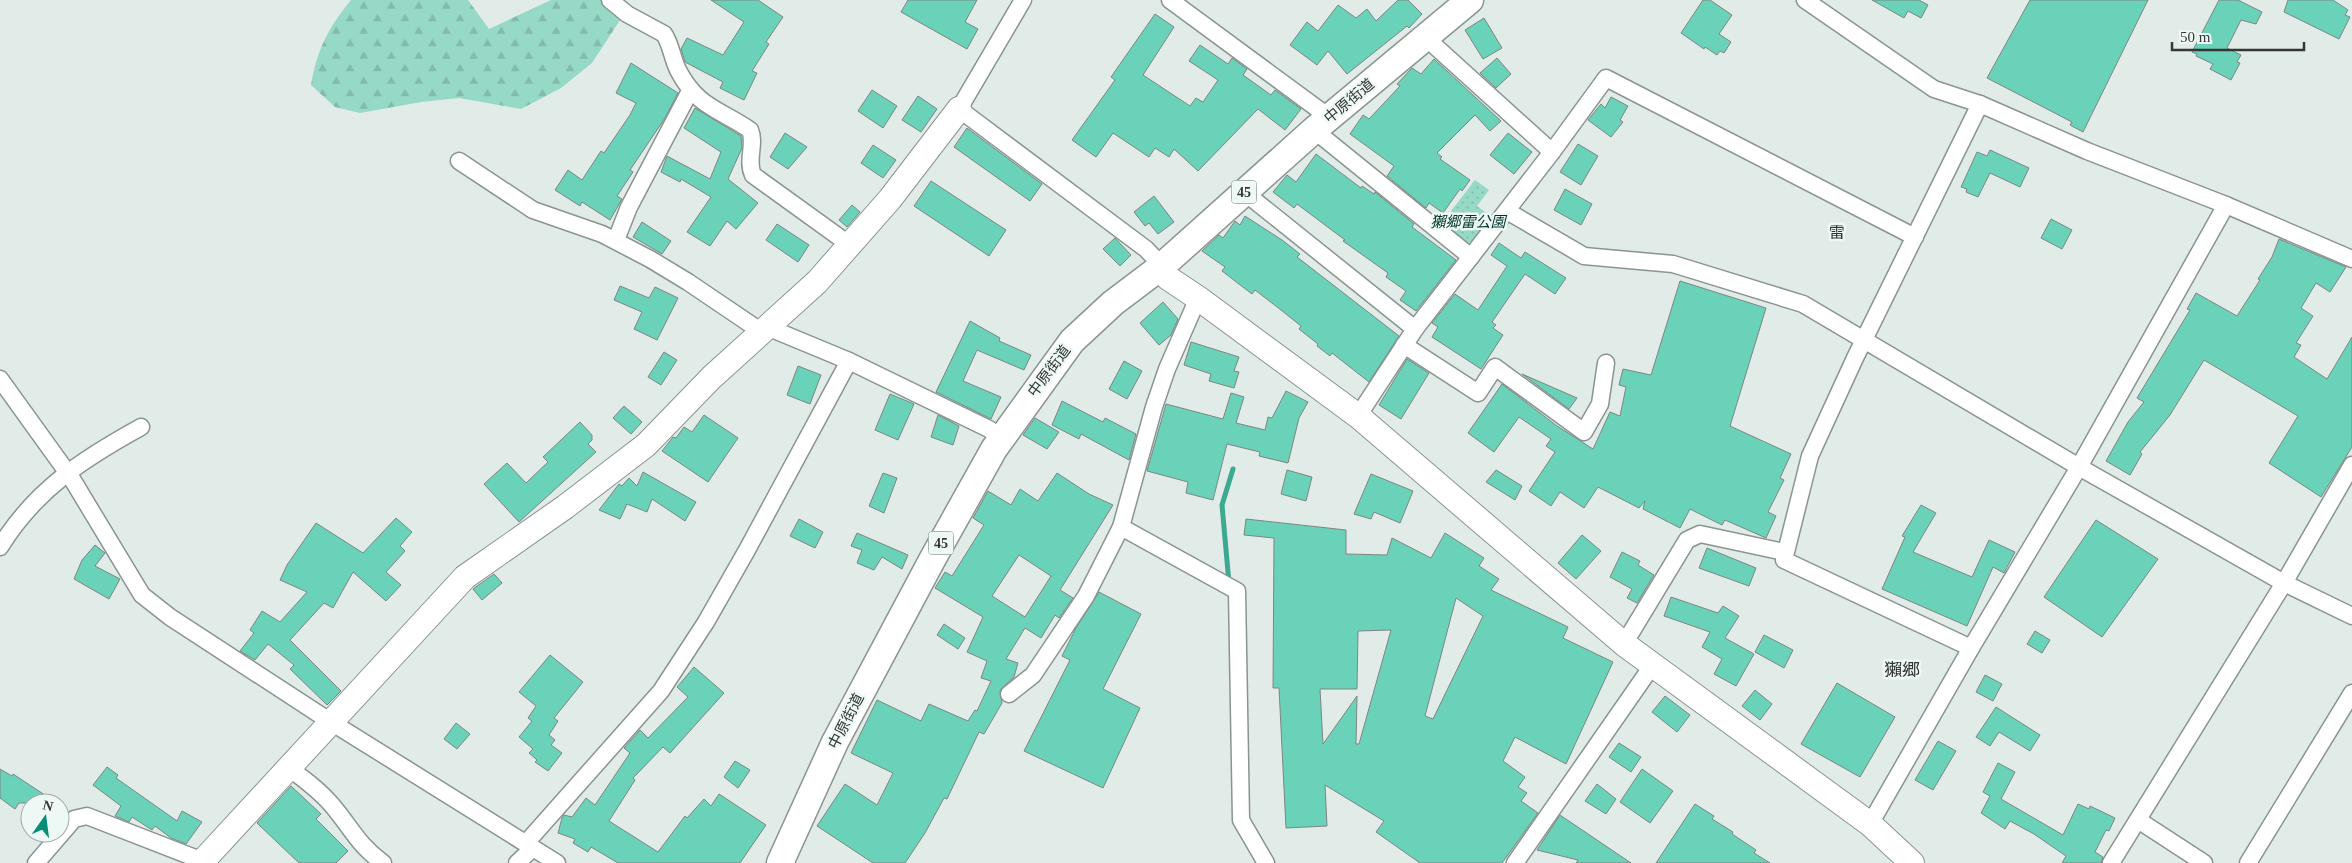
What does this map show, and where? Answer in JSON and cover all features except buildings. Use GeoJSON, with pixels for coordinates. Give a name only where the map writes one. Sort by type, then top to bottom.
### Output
{"type":"FeatureCollection","features":[{"type":"Feature","properties":{"kind":"main road","name":"中原街道"},"geometry":{"type":"LineString","coordinates":[[780,863],[835,742],[932,560],[1002,438],[1072,341],[1113,303],[1162,266],[1321,125],[1470,0]]}},
{"type":"Feature","properties":{"kind":"street"},"geometry":{"type":"LineString","coordinates":[[610,0],[627,14],[668,38],[671,56],[690,91],[704,103],[750,130],[752,135],[750,168],[759,181],[850,244]]}},
{"type":"Feature","properties":{"kind":"street"},"geometry":{"type":"LineString","coordinates":[[36,863],[74,819],[87,816],[202,862],[465,578],[565,508],[646,445],[712,377],[817,282],[890,199],[959,109],[1023,0]]}},
{"type":"Feature","properties":{"kind":"street"},"geometry":{"type":"LineString","coordinates":[[1170,0],[1322,112],[1321,125],[1471,258]]}},
{"type":"Feature","properties":{"kind":"street"},"geometry":{"type":"LineString","coordinates":[[1805,0],[1934,89],[1980,104],[2087,151],[2226,205],[2352,259]]}},
{"type":"Feature","properties":{"kind":"street"},"geometry":{"type":"LineString","coordinates":[[1425,36],[1552,152]]}},
{"type":"Feature","properties":{"kind":"street"},"geometry":{"type":"LineString","coordinates":[[1358,416],[1415,329],[1552,152],[1606,78],[1915,237]]}},
{"type":"Feature","properties":{"kind":"street"},"geometry":{"type":"LineString","coordinates":[[616,240],[629,207],[690,91]]}},
{"type":"Feature","properties":{"kind":"street"},"geometry":{"type":"LineString","coordinates":[[1971,648],[1784,560],[1784,552],[1810,456],[1980,104]]}},
{"type":"Feature","properties":{"kind":"street"},"geometry":{"type":"LineString","coordinates":[[959,109],[1146,249],[1162,266],[1168,278],[1358,416],[1624,644],[1870,824],[1912,863]]}},
{"type":"Feature","properties":{"kind":"street"},"geometry":{"type":"LineString","coordinates":[[459,161],[517,202],[533,210],[616,240],[688,282],[764,330],[849,361],[989,429],[1002,438]]}},
{"type":"Feature","properties":{"kind":"street"},"geometry":{"type":"LineString","coordinates":[[1244,192],[1415,329]]}},
{"type":"Feature","properties":{"kind":"street"},"geometry":{"type":"LineString","coordinates":[[1870,824],[1971,648],[2079,467],[2226,205]]}},
{"type":"Feature","properties":{"kind":"street"},"geometry":{"type":"LineString","coordinates":[[1507,211],[1584,256],[1673,264],[1803,304],[2079,467],[2284,583],[2352,616]]}},
{"type":"Feature","properties":{"kind":"street"},"geometry":{"type":"LineString","coordinates":[[1009,694],[1033,675],[1086,596],[1121,526],[1154,407],[1167,369],[1198,298]]}},
{"type":"Feature","properties":{"kind":"street"},"geometry":{"type":"LineString","coordinates":[[1404,345],[1478,393],[1495,367],[1584,432],[1600,404],[1606,363]]}},
{"type":"Feature","properties":{"kind":"street"},"geometry":{"type":"LineString","coordinates":[[517,863],[529,846],[661,691],[706,622],[748,550],[849,361]]}},
{"type":"Feature","properties":{"kind":"street"},"geometry":{"type":"LineString","coordinates":[[0,379],[66,472],[142,595],[170,617],[331,722],[557,863]]}},
{"type":"Feature","properties":{"kind":"street"},"geometry":{"type":"LineString","coordinates":[[0,547],[30,507],[66,472],[99,450],[141,427]]}},
{"type":"Feature","properties":{"kind":"street"},"geometry":{"type":"LineString","coordinates":[[2111,863],[2284,583],[2352,465]]}},
{"type":"Feature","properties":{"kind":"street"},"geometry":{"type":"LineString","coordinates":[[1121,526],[1237,591],[1241,820],[1266,863]]}},
{"type":"Feature","properties":{"kind":"street"},"geometry":{"type":"LineString","coordinates":[[1624,644],[1687,540],[1700,534],[1784,552]]}},
{"type":"Feature","properties":{"kind":"street"},"geometry":{"type":"LineString","coordinates":[[1515,863],[1652,666]]}},
{"type":"Feature","properties":{"kind":"street"},"geometry":{"type":"LineString","coordinates":[[2248,863],[2352,693]]}},
{"type":"Feature","properties":{"kind":"street"},"geometry":{"type":"LineString","coordinates":[[289,768],[325,798],[362,847],[383,863]]}},
{"type":"Feature","properties":{"kind":"street"},"geometry":{"type":"LineString","coordinates":[[2138,820],[2204,863]]}},
{"type":"Feature","properties":{"kind":"green space"},"geometry":{"type":"Polygon","coordinates":[[[351,0],[468,0],[489,29],[551,0],[623,0],[624,14],[592,63],[561,88],[521,109],[459,98],[421,102],[360,113],[335,107],[311,85],[320,50],[336,20],[351,0]]]}},
{"type":"Feature","properties":{"kind":"green space","name":"獺郷雷公園"},"geometry":{"type":"Polygon","coordinates":[[[1475,180],[1489,190],[1477,206],[1494,219],[1475,243],[1465,242],[1441,224],[1475,180]]]}},
{"type":"Feature","properties":{"kind":"waterway"},"geometry":{"type":"LineString","coordinates":[[1229,583],[1222,505],[1233,469]]}},
{"type":"Feature","properties":{"kind":"district","name":"雷"},"geometry":{"type":"Point","coordinates":[1837,232]}},
{"type":"Feature","properties":{"kind":"district","name":"獺郷"},"geometry":{"type":"Point","coordinates":[1902,670]}}]}
